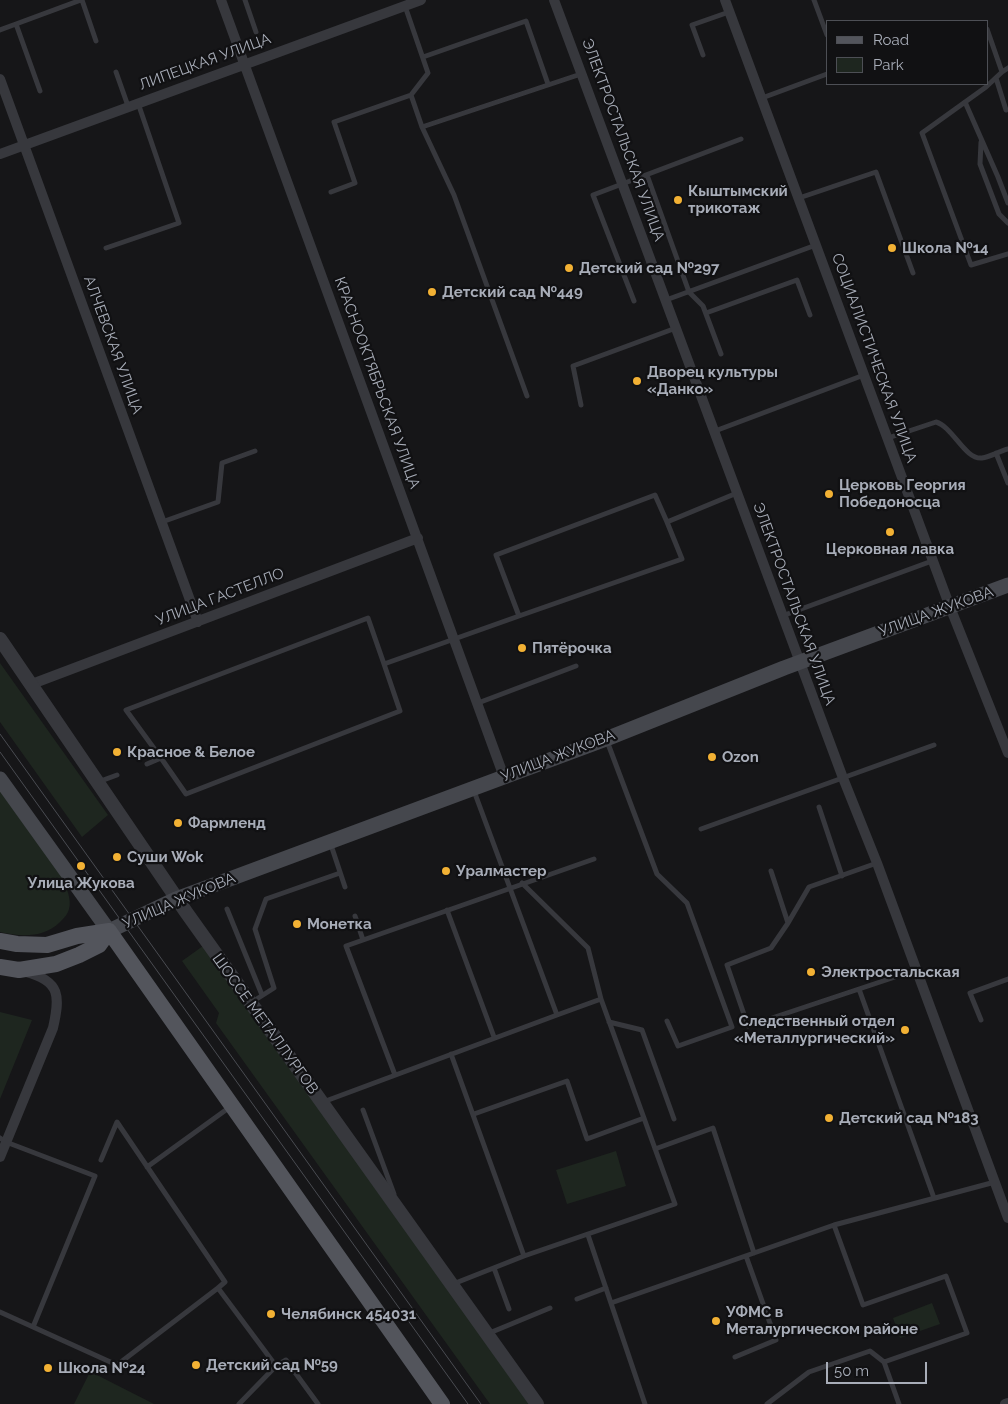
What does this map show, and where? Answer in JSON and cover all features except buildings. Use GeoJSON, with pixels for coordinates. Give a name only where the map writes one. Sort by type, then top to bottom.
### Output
{"type":"FeatureCollection","features":[{"type":"Feature","properties":{"kind":"main road","name":"УЛИЦА ЖУКОВА"},"geometry":{"type":"LineString","coordinates":[[109,931],[176,899],[1008,586]]}},
{"type":"Feature","properties":{"kind":"main road"},"geometry":{"type":"LineString","coordinates":[[0,779],[442,1404]]}},
{"type":"Feature","properties":{"kind":"main road"},"geometry":{"type":"LineString","coordinates":[[0,941],[17,944],[47,944],[77,936],[109,931]]}},
{"type":"Feature","properties":{"kind":"main road"},"geometry":{"type":"LineString","coordinates":[[0,967],[19,970],[56,964],[99,945],[109,931]]}},
{"type":"Feature","properties":{"kind":"street","name":"КРАСНООКТЯБРЬСКАЯ УЛИЦА"},"geometry":{"type":"LineString","coordinates":[[221,0],[504,776]]}},
{"type":"Feature","properties":{"kind":"street","name":"ЛИПЕЦКАЯ УЛИЦА"},"geometry":{"type":"LineString","coordinates":[[0,154],[421,0]]}},
{"type":"Feature","properties":{"kind":"street","name":"ЭЛЕКТРОСТАЛЬСКАЯ УЛИЦА"},"geometry":{"type":"LineString","coordinates":[[554,0],[842,778],[876,863],[1008,1218]]}},
{"type":"Feature","properties":{"kind":"street","name":"СОЦИАЛИСТИЧЕСКАЯ УЛИЦА"},"geometry":{"type":"LineString","coordinates":[[725,0],[950,607],[1008,752]]}},
{"type":"Feature","properties":{"kind":"street","name":"АЛЧЕВСКАЯ УЛИЦА"},"geometry":{"type":"LineString","coordinates":[[0,79],[198,622]]}},
{"type":"Feature","properties":{"kind":"street","name":"УЛИЦА ГАСТЕЛЛО"},"geometry":{"type":"LineString","coordinates":[[32,684],[418,538]]}},
{"type":"Feature","properties":{"kind":"street","name":"ШОССЕ МЕТАЛЛУРГОВ"},"geometry":{"type":"LineString","coordinates":[[0,639],[176,899],[256,999],[322,1103],[537,1404]]}},
{"type":"Feature","properties":{"kind":"street"},"geometry":{"type":"LineString","coordinates":[[0,1157],[3,1140],[53,1028],[58,1008],[56,993],[50,983],[42,976],[19,970]]}},
{"type":"Feature","properties":{"kind":"lane"},"geometry":{"type":"LineString","coordinates":[[0,30],[81,0],[96,41]]}},
{"type":"Feature","properties":{"kind":"lane"},"geometry":{"type":"LineString","coordinates":[[245,0],[256,32]]}},
{"type":"Feature","properties":{"kind":"lane"},"geometry":{"type":"LineString","coordinates":[[814,0],[826,32]]}},
{"type":"Feature","properties":{"kind":"lane"},"geometry":{"type":"LineString","coordinates":[[331,192],[356,183],[334,122],[412,95],[428,73],[405,5]]}},
{"type":"Feature","properties":{"kind":"lane"},"geometry":{"type":"LineString","coordinates":[[703,55],[692,25],[730,12]]}},
{"type":"Feature","properties":{"kind":"lane"},"geometry":{"type":"LineString","coordinates":[[423,58],[526,21],[548,84]]}},
{"type":"Feature","properties":{"kind":"lane"},"geometry":{"type":"LineString","coordinates":[[16,24],[40,91]]}},
{"type":"Feature","properties":{"kind":"lane"},"geometry":{"type":"LineString","coordinates":[[988,32],[1002,72]]}},
{"type":"Feature","properties":{"kind":"lane"},"geometry":{"type":"LineString","coordinates":[[1008,68],[986,87],[922,132],[971,265],[1008,254]]}},
{"type":"Feature","properties":{"kind":"lane"},"geometry":{"type":"LineString","coordinates":[[106,248],[179,224],[133,105],[116,72]]}},
{"type":"Feature","properties":{"kind":"lane"},"geometry":{"type":"LineString","coordinates":[[422,127],[582,74]]}},
{"type":"Feature","properties":{"kind":"lane"},"geometry":{"type":"LineString","coordinates":[[761,98],[826,74]]}},
{"type":"Feature","properties":{"kind":"lane"},"geometry":{"type":"LineString","coordinates":[[996,78],[1006,110]]}},
{"type":"Feature","properties":{"kind":"lane"},"geometry":{"type":"LineString","coordinates":[[412,95],[422,127],[454,195],[527,396]]}},
{"type":"Feature","properties":{"kind":"lane"},"geometry":{"type":"LineString","coordinates":[[965,102],[1008,203]]}},
{"type":"Feature","properties":{"kind":"lane"},"geometry":{"type":"LineString","coordinates":[[634,301],[594,194],[741,139]]}},
{"type":"Feature","properties":{"kind":"lane"},"geometry":{"type":"LineString","coordinates":[[981,139],[980,164],[999,214],[1008,222]]}},
{"type":"Feature","properties":{"kind":"lane"},"geometry":{"type":"LineString","coordinates":[[798,198],[876,172],[913,274]]}},
{"type":"Feature","properties":{"kind":"lane"},"geometry":{"type":"LineString","coordinates":[[647,175],[690,292],[703,306],[721,354]]}},
{"type":"Feature","properties":{"kind":"lane"},"geometry":{"type":"LineString","coordinates":[[666,300],[816,245]]}},
{"type":"Feature","properties":{"kind":"lane"},"geometry":{"type":"LineString","coordinates":[[706,313],[797,280],[810,314]]}},
{"type":"Feature","properties":{"kind":"lane"},"geometry":{"type":"LineString","coordinates":[[581,405],[573,366],[676,328]]}},
{"type":"Feature","properties":{"kind":"lane"},"geometry":{"type":"LineString","coordinates":[[714,431],[865,375]]}},
{"type":"Feature","properties":{"kind":"lane"},"geometry":{"type":"LineString","coordinates":[[888,438],[936,422],[943,424],[971,455],[980,458],[1008,449]]}},
{"type":"Feature","properties":{"kind":"lane"},"geometry":{"type":"LineString","coordinates":[[161,522],[218,502],[222,464],[256,452]]}},
{"type":"Feature","properties":{"kind":"lane"},"geometry":{"type":"LineString","coordinates":[[996,453],[1008,483]]}},
{"type":"Feature","properties":{"kind":"lane"},"geometry":{"type":"LineString","coordinates":[[667,522],[737,493]]}},
{"type":"Feature","properties":{"kind":"lane"},"geometry":{"type":"LineString","coordinates":[[384,664],[455,639],[682,558],[655,495],[496,555],[519,616]]}},
{"type":"Feature","properties":{"kind":"lane"},"geometry":{"type":"LineString","coordinates":[[782,616],[933,561]]}},
{"type":"Feature","properties":{"kind":"lane"},"geometry":{"type":"LineString","coordinates":[[368,618],[400,711],[186,794],[161,758],[126,710],[368,618]]}},
{"type":"Feature","properties":{"kind":"lane"},"geometry":{"type":"LineString","coordinates":[[478,703],[576,666]]}},
{"type":"Feature","properties":{"kind":"lane"},"geometry":{"type":"LineString","coordinates":[[606,738],[657,874],[687,902],[732,1027],[678,1046],[667,1021]]}},
{"type":"Feature","properties":{"kind":"lane"},"geometry":{"type":"LineString","coordinates":[[701,829],[934,745]]}},
{"type":"Feature","properties":{"kind":"lane"},"geometry":{"type":"LineString","coordinates":[[147,764],[161,758]]}},
{"type":"Feature","properties":{"kind":"lane"},"geometry":{"type":"LineString","coordinates":[[98,783],[117,776]]}},
{"type":"Feature","properties":{"kind":"lane"},"geometry":{"type":"LineString","coordinates":[[473,788],[557,1014]]}},
{"type":"Feature","properties":{"kind":"lane"},"geometry":{"type":"LineString","coordinates":[[819,807],[842,876]]}},
{"type":"Feature","properties":{"kind":"lane"},"geometry":{"type":"LineString","coordinates":[[330,842],[345,887]]}},
{"type":"Feature","properties":{"kind":"lane"},"geometry":{"type":"LineString","coordinates":[[395,1075],[346,946],[594,859]]}},
{"type":"Feature","properties":{"kind":"lane"},"geometry":{"type":"LineString","coordinates":[[876,863],[809,887],[771,948],[727,965],[748,1026],[916,970]]}},
{"type":"Feature","properties":{"kind":"lane"},"geometry":{"type":"LineString","coordinates":[[771,872],[788,923]]}},
{"type":"Feature","properties":{"kind":"lane"},"geometry":{"type":"LineString","coordinates":[[227,909],[256,999],[274,988],[255,929],[266,899],[340,873]]}},
{"type":"Feature","properties":{"kind":"lane"},"geometry":{"type":"LineString","coordinates":[[452,1284],[524,1256],[675,1204],[601,999],[588,948],[522,883]]}},
{"type":"Feature","properties":{"kind":"lane"},"geometry":{"type":"LineString","coordinates":[[447,910],[494,1037]]}},
{"type":"Feature","properties":{"kind":"lane"},"geometry":{"type":"LineString","coordinates":[[355,916],[363,940]]}},
{"type":"Feature","properties":{"kind":"lane"},"geometry":{"type":"LineString","coordinates":[[980,1020],[970,993],[1008,979]]}},
{"type":"Feature","properties":{"kind":"lane"},"geometry":{"type":"LineString","coordinates":[[858,989],[934,1198]]}},
{"type":"Feature","properties":{"kind":"lane"},"geometry":{"type":"LineString","coordinates":[[322,1103],[494,1037],[601,999]]}},
{"type":"Feature","properties":{"kind":"lane"},"geometry":{"type":"LineString","coordinates":[[609,1022],[642,1030],[674,1119]]}},
{"type":"Feature","properties":{"kind":"lane"},"geometry":{"type":"LineString","coordinates":[[451,1054],[524,1256]]}},
{"type":"Feature","properties":{"kind":"lane"},"geometry":{"type":"LineString","coordinates":[[474,1114],[567,1081],[587,1139],[644,1118]]}},
{"type":"Feature","properties":{"kind":"lane"},"geometry":{"type":"LineString","coordinates":[[147,1167],[232,1106]]}},
{"type":"Feature","properties":{"kind":"lane"},"geometry":{"type":"LineString","coordinates":[[363,1110],[400,1213]]}},
{"type":"Feature","properties":{"kind":"lane"},"geometry":{"type":"LineString","coordinates":[[0,1312],[117,1365],[225,1282],[117,1122],[102,1160]]}},
{"type":"Feature","properties":{"kind":"lane"},"geometry":{"type":"LineString","coordinates":[[655,1149],[713,1128],[754,1253]]}},
{"type":"Feature","properties":{"kind":"lane"},"geometry":{"type":"LineString","coordinates":[[3,1140],[95,1176],[33,1327]]}},
{"type":"Feature","properties":{"kind":"lane"},"geometry":{"type":"LineString","coordinates":[[611,1303],[834,1225],[994,1182]]}},
{"type":"Feature","properties":{"kind":"lane"},"geometry":{"type":"LineString","coordinates":[[834,1225],[863,1305],[946,1276],[967,1333],[884,1362]]}},
{"type":"Feature","properties":{"kind":"lane"},"geometry":{"type":"LineString","coordinates":[[588,1235],[645,1404]]}},
{"type":"Feature","properties":{"kind":"lane"},"geometry":{"type":"LineString","coordinates":[[735,1357],[776,1340],[746,1256]]}},
{"type":"Feature","properties":{"kind":"lane"},"geometry":{"type":"LineString","coordinates":[[494,1268],[509,1308]]}},
{"type":"Feature","properties":{"kind":"lane"},"geometry":{"type":"LineString","coordinates":[[218,1288],[276,1366]]}},
{"type":"Feature","properties":{"kind":"lane"},"geometry":{"type":"LineString","coordinates":[[577,1299],[606,1288]]}},
{"type":"Feature","properties":{"kind":"lane"},"geometry":{"type":"LineString","coordinates":[[487,1334],[550,1308]]}},
{"type":"Feature","properties":{"kind":"lane"},"geometry":{"type":"LineString","coordinates":[[767,1404],[809,1372],[870,1351],[884,1362],[899,1404]]}},
{"type":"Feature","properties":{"kind":"lane"},"geometry":{"type":"LineString","coordinates":[[239,1404],[276,1366],[286,1360],[318,1404]]}},
{"type":"Feature","properties":{"kind":"green space"},"geometry":{"type":"Polygon","coordinates":[[[0,663],[108,815],[82,837],[0,722],[0,663]]]}},
{"type":"Feature","properties":{"kind":"green space"},"geometry":{"type":"Polygon","coordinates":[[[0,791],[63,878],[68,894],[70,905],[66,916],[54,927],[40,934],[16,935],[0,932],[0,791]]]}},
{"type":"Feature","properties":{"kind":"green space"},"geometry":{"type":"Polygon","coordinates":[[[203,946],[532,1404],[490,1404],[216,1023],[219,1013],[182,961],[203,946]]]}},
{"type":"Feature","properties":{"kind":"green space"},"geometry":{"type":"Polygon","coordinates":[[[0,1012],[32,1020],[0,1099],[0,1012]]]}},
{"type":"Feature","properties":{"kind":"green space"},"geometry":{"type":"Polygon","coordinates":[[[616,1151],[626,1186],[567,1204],[556,1170],[616,1151]]]}},
{"type":"Feature","properties":{"kind":"green space"},"geometry":{"type":"Polygon","coordinates":[[[932,1303],[940,1324],[900,1338],[893,1318],[932,1303]]]}},
{"type":"Feature","properties":{"kind":"green space"},"geometry":{"type":"Polygon","coordinates":[[[91,1372],[154,1404],[74,1404],[91,1372]]]}},
{"type":"Feature","properties":{"kind":"tram line"},"geometry":{"type":"LineString","coordinates":[[0,734],[481,1404]]}},
{"type":"Feature","properties":{"kind":"tram line"},"geometry":{"type":"LineString","coordinates":[[0,752],[468,1404]]}},
{"type":"Feature","properties":{"kind":"place","name":"Кыштымский трикотаж"},"geometry":{"type":"Point","coordinates":[678,200]}},
{"type":"Feature","properties":{"kind":"place","name":"Школа №14"},"geometry":{"type":"Point","coordinates":[892,248]}},
{"type":"Feature","properties":{"kind":"place","name":"Детский сад №297"},"geometry":{"type":"Point","coordinates":[569,268]}},
{"type":"Feature","properties":{"kind":"place","name":"Детский сад №449"},"geometry":{"type":"Point","coordinates":[432,292]}},
{"type":"Feature","properties":{"kind":"place","name":"Дворец культуры «Данко»"},"geometry":{"type":"Point","coordinates":[637,381]}},
{"type":"Feature","properties":{"kind":"place","name":"Церковь Георгия Победоносца"},"geometry":{"type":"Point","coordinates":[829,494]}},
{"type":"Feature","properties":{"kind":"place","name":"Церковная лавка"},"geometry":{"type":"Point","coordinates":[890,532]}},
{"type":"Feature","properties":{"kind":"place","name":"Пятёрочка"},"geometry":{"type":"Point","coordinates":[522,648]}},
{"type":"Feature","properties":{"kind":"place","name":"Красное & Белое"},"geometry":{"type":"Point","coordinates":[117,752]}},
{"type":"Feature","properties":{"kind":"place","name":"Ozon"},"geometry":{"type":"Point","coordinates":[712,757]}},
{"type":"Feature","properties":{"kind":"place","name":"Фармленд"},"geometry":{"type":"Point","coordinates":[178,823]}},
{"type":"Feature","properties":{"kind":"place","name":"Суши Wok"},"geometry":{"type":"Point","coordinates":[117,857]}},
{"type":"Feature","properties":{"kind":"place","name":"Улица Жукова"},"geometry":{"type":"Point","coordinates":[81,866]}},
{"type":"Feature","properties":{"kind":"place","name":"Уралмастер"},"geometry":{"type":"Point","coordinates":[446,871]}},
{"type":"Feature","properties":{"kind":"place","name":"Монетка"},"geometry":{"type":"Point","coordinates":[297,924]}},
{"type":"Feature","properties":{"kind":"place","name":"Электростальская"},"geometry":{"type":"Point","coordinates":[811,972]}},
{"type":"Feature","properties":{"kind":"place","name":"Следственный отдел «Металлургический»"},"geometry":{"type":"Point","coordinates":[905,1030]}},
{"type":"Feature","properties":{"kind":"place","name":"Детский сад №183"},"geometry":{"type":"Point","coordinates":[829,1118]}},
{"type":"Feature","properties":{"kind":"place","name":"Челябинск 454031"},"geometry":{"type":"Point","coordinates":[271,1314]}},
{"type":"Feature","properties":{"kind":"place","name":"УФМС в Металургическом районе"},"geometry":{"type":"Point","coordinates":[716,1321]}},
{"type":"Feature","properties":{"kind":"place","name":"Детский сад №59"},"geometry":{"type":"Point","coordinates":[196,1365]}},
{"type":"Feature","properties":{"kind":"place","name":"Школа №24"},"geometry":{"type":"Point","coordinates":[48,1368]}}]}
